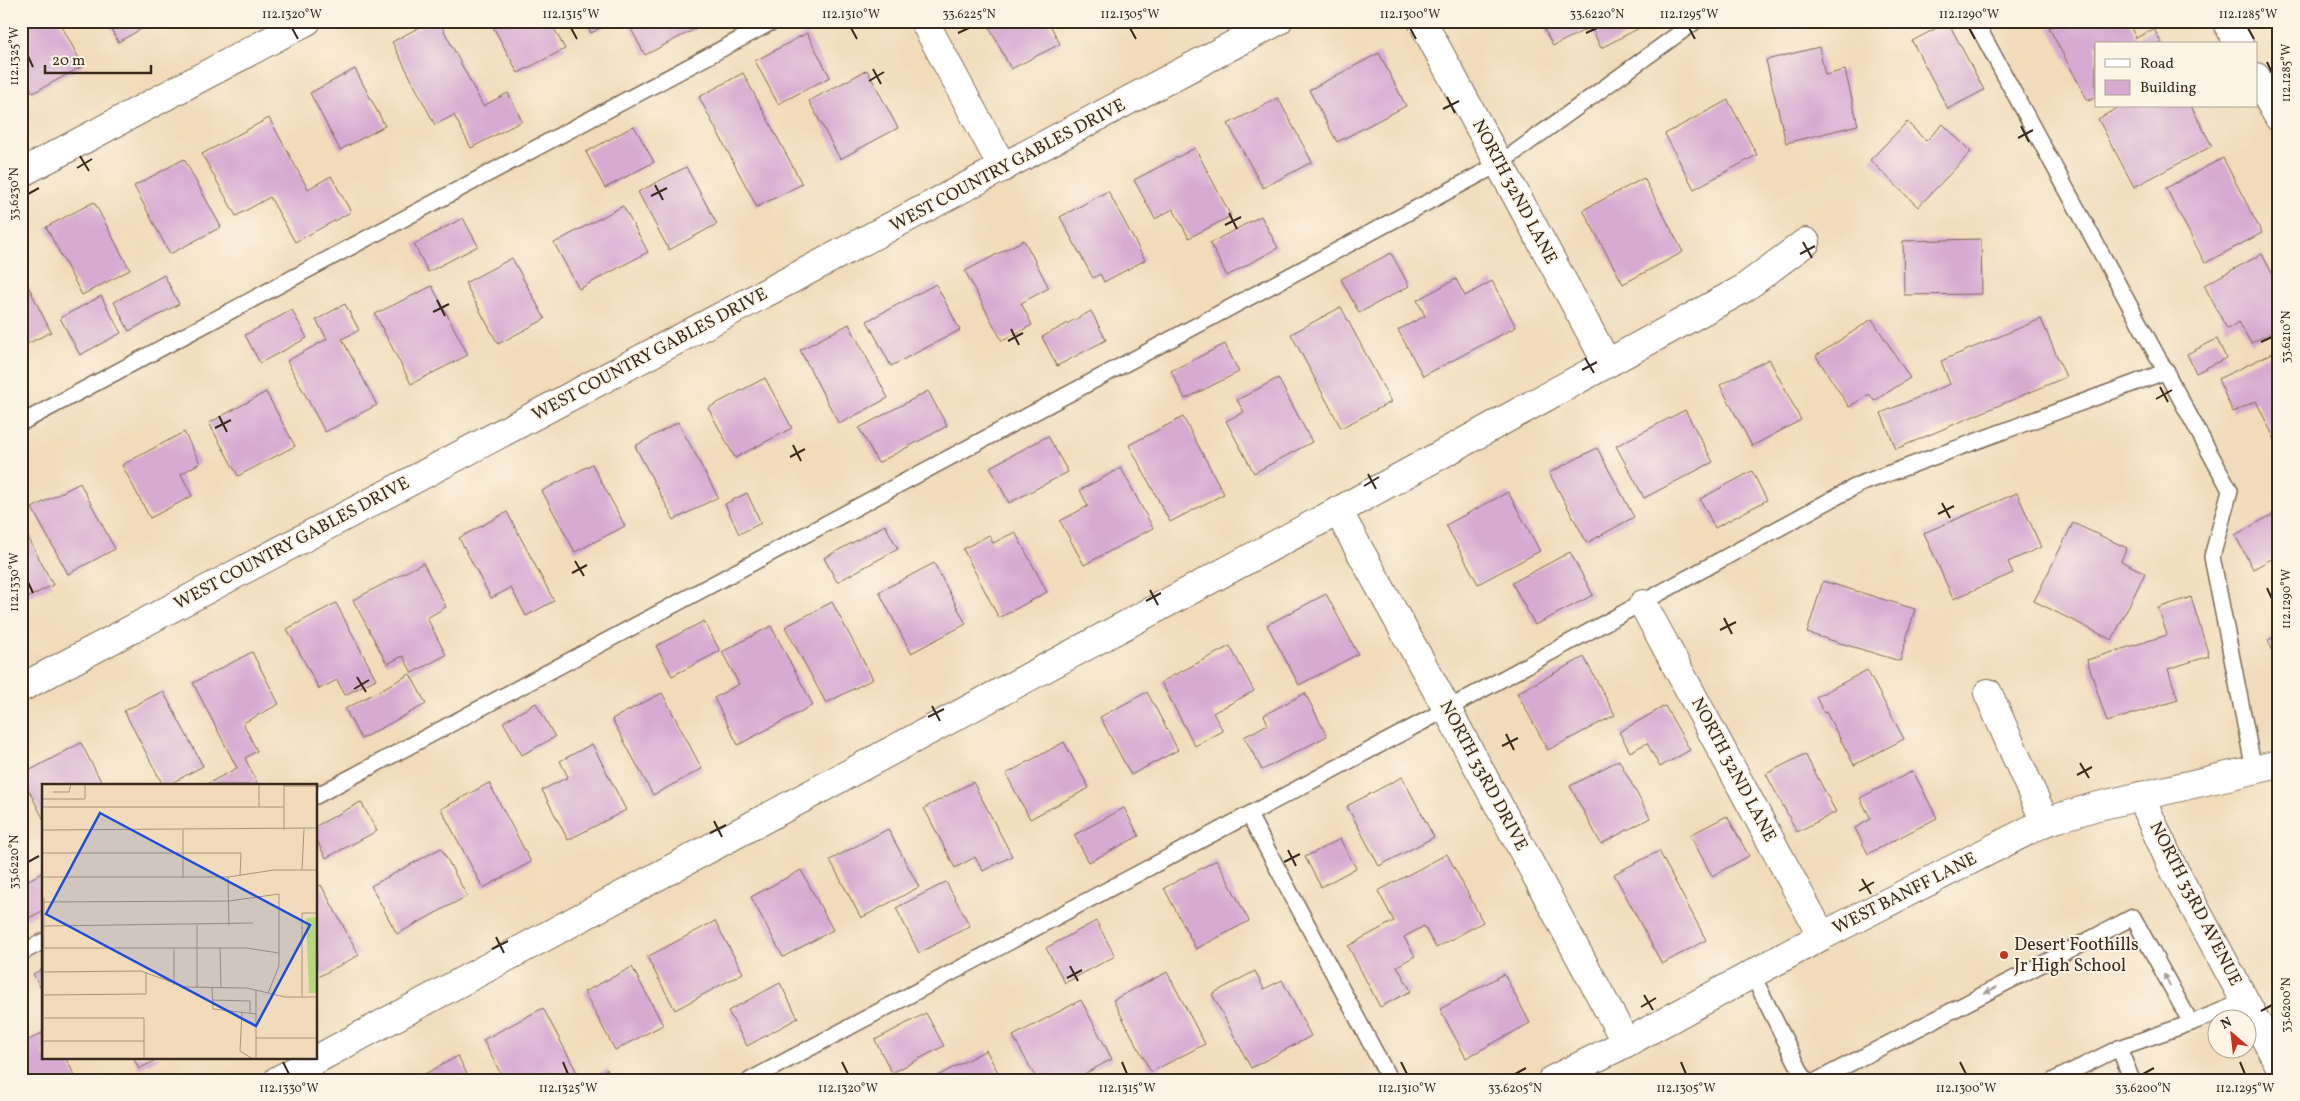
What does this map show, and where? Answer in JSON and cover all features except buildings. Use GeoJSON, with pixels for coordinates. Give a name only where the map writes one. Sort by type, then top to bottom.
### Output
{"type":"FeatureCollection","features":[{"type":"Feature","properties":{"kind":"street"},"geometry":{"type":"LineString","coordinates":[[21,173],[308,21]]}},
{"type":"Feature","properties":{"kind":"street"},"geometry":{"type":"LineString","coordinates":[[924,21],[1003,168]]}},
{"type":"Feature","properties":{"kind":"street","name":"WEST COUNTRY GABLES DRIVE"},"geometry":{"type":"LineString","coordinates":[[21,688],[1278,21]]}},
{"type":"Feature","properties":{"kind":"street","name":"NORTH 32ND LANE"},"geometry":{"type":"LineString","coordinates":[[1422,21],[1607,363]]}},
{"type":"Feature","properties":{"kind":"street"},"geometry":{"type":"LineString","coordinates":[[2226,21],[2238,42]]}},
{"type":"Feature","properties":{"kind":"street"},"geometry":{"type":"LineString","coordinates":[[2258,81],[2279,118]]}},
{"type":"Feature","properties":{"kind":"street"},"geometry":{"type":"LineString","coordinates":[[278,1080],[1338,511],[1743,289],[1806,242]]}},
{"type":"Feature","properties":{"kind":"street","name":"NORTH 33RD DRIVE"},"geometry":{"type":"LineString","coordinates":[[1338,511],[1447,709],[1626,1043]]}},
{"type":"Feature","properties":{"kind":"street","name":"NORTH 32ND LANE"},"geometry":{"type":"LineString","coordinates":[[1643,604],[1822,936]]}},
{"type":"Feature","properties":{"kind":"street"},"geometry":{"type":"LineString","coordinates":[[1988,693],[2046,822]]}},
{"type":"Feature","properties":{"kind":"street","name":"WEST BANFF LANE"},"geometry":{"type":"LineString","coordinates":[[1552,1080],[1626,1043],[1822,936],[2046,822],[2140,796],[2267,767]]}},
{"type":"Feature","properties":{"kind":"street","name":"NORTH 33RD AVENUE"},"geometry":{"type":"LineString","coordinates":[[2140,796],[2171,864],[2279,1064]]}},
{"type":"Feature","properties":{"kind":"lane"},"geometry":{"type":"LineString","coordinates":[[21,423],[774,21]]}},
{"type":"Feature","properties":{"kind":"lane"},"geometry":{"type":"LineString","coordinates":[[318,795],[1499,164],[1696,21]]}},
{"type":"Feature","properties":{"kind":"lane"},"geometry":{"type":"LineString","coordinates":[[1975,21],[2230,490],[2212,556],[2267,767]]}},
{"type":"Feature","properties":{"kind":"lane"},"geometry":{"type":"LineString","coordinates":[[750,1080],[1643,604],[1860,484],[2167,372]]}},
{"type":"Feature","properties":{"kind":"lane"},"geometry":{"type":"LineString","coordinates":[[1249,815],[1390,1080]]}},
{"type":"Feature","properties":{"kind":"lane"},"geometry":{"type":"LineString","coordinates":[[1818,1080],[2133,917],[2191,1023]]}},
{"type":"Feature","properties":{"kind":"lane"},"geometry":{"type":"LineString","coordinates":[[21,953],[42,942]]}},
{"type":"Feature","properties":{"kind":"lane"},"geometry":{"type":"LineString","coordinates":[[1752,974],[1805,1080]]}},
{"type":"Feature","properties":{"kind":"lane"},"geometry":{"type":"LineString","coordinates":[[2054,1080],[2119,1048],[2191,1023],[2245,1001]]}},
{"type":"Feature","properties":{"kind":"lane"},"geometry":{"type":"LineString","coordinates":[[2119,1048],[2132,1080]]}},
{"type":"Feature","properties":{"kind":"place","name":"Desert Foothills Jr High School"},"geometry":{"type":"Point","coordinates":[2004,955]}}]}
